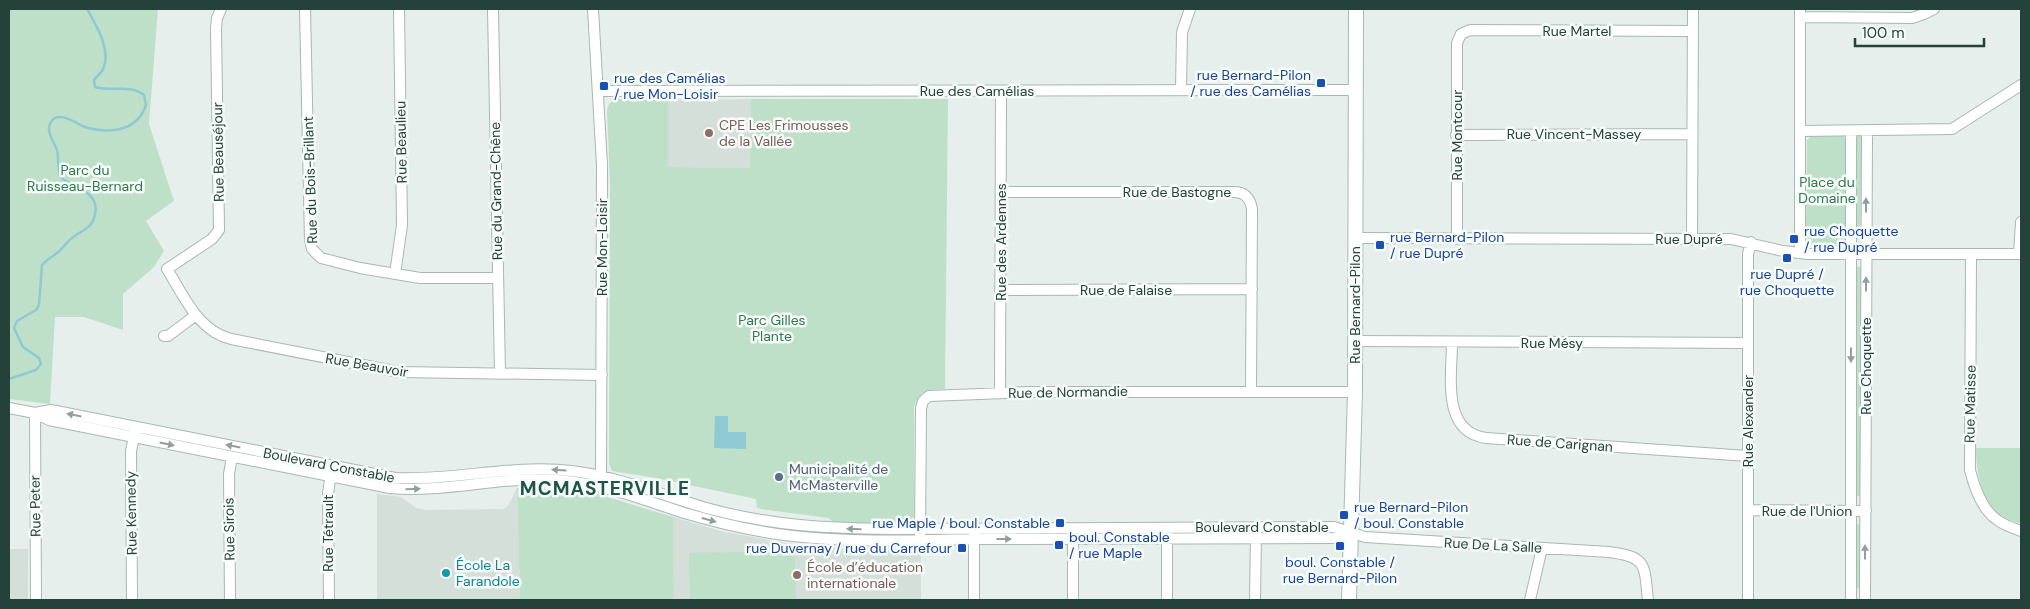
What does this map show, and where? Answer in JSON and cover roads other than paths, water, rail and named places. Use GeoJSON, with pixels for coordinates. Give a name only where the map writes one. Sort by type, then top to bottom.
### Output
{"type":"FeatureCollection","features":[{"type":"Feature","properties":{"kind":"main road","name":"Rue Bernard-Pilon"},"geometry":{"type":"LineString","coordinates":[[1349,600],[1355,341],[1356,9]]}},
{"type":"Feature","properties":{"kind":"street","name":"Rue Beauséjour"},"geometry":{"type":"LineString","coordinates":[[167,269],[212,240],[219,230],[216,28],[217,18],[221,9]]}},
{"type":"Feature","properties":{"kind":"street","name":"Rue du Bois-Brillant"},"geometry":{"type":"LineString","coordinates":[[305,9],[311,246],[316,254],[323,259],[395,274],[427,278],[498,278]]}},
{"type":"Feature","properties":{"kind":"street","name":"Rue Beaulieu"},"geometry":{"type":"LineString","coordinates":[[395,274],[401,240],[402,219],[400,9]]}},
{"type":"Feature","properties":{"kind":"street","name":"Rue du Grand-Chêne"},"geometry":{"type":"LineString","coordinates":[[493,9],[500,374]]}},
{"type":"Feature","properties":{"kind":"street","name":"Rue Mon-Loisir"},"geometry":{"type":"LineString","coordinates":[[593,9],[602,165],[601,481]]}},
{"type":"Feature","properties":{"kind":"street"},"geometry":{"type":"LineString","coordinates":[[1182,90],[1182,32],[1190,9]]}},
{"type":"Feature","properties":{"kind":"street"},"geometry":{"type":"LineString","coordinates":[[1692,240],[1693,9]]}},
{"type":"Feature","properties":{"kind":"street"},"geometry":{"type":"LineString","coordinates":[[1800,253],[1800,13],[1912,18],[1934,9]]}},
{"type":"Feature","properties":{"kind":"street","name":"Rue Martel"},"geometry":{"type":"LineString","coordinates":[[1462,33],[1470,30],[1692,31]]}},
{"type":"Feature","properties":{"kind":"street","name":"Rue Montcour"},"geometry":{"type":"LineString","coordinates":[[1456,239],[1457,43],[1462,33]]}},
{"type":"Feature","properties":{"kind":"street"},"geometry":{"type":"LineString","coordinates":[[1800,131],[1952,129],[2021,85]]}},
{"type":"Feature","properties":{"kind":"street","name":"Rue des Camélias"},"geometry":{"type":"LineString","coordinates":[[598,91],[1355,90]]}},
{"type":"Feature","properties":{"kind":"street","name":"Rue des Ardennes"},"geometry":{"type":"LineString","coordinates":[[1000,393],[1001,91]]}},
{"type":"Feature","properties":{"kind":"street","name":"Rue Choquette"},"geometry":{"type":"LineString","coordinates":[[1850,600],[1851,131]]}},
{"type":"Feature","properties":{"kind":"street","name":"Rue Choquette"},"geometry":{"type":"LineString","coordinates":[[1865,600],[1867,131]]}},
{"type":"Feature","properties":{"kind":"street","name":"Rue Vincent-Massey"},"geometry":{"type":"LineString","coordinates":[[1456,134],[1692,134]]}},
{"type":"Feature","properties":{"kind":"street","name":"Rue de Bastogne"},"geometry":{"type":"LineString","coordinates":[[1001,192],[1240,192],[1249,199],[1252,206],[1251,391]]}},
{"type":"Feature","properties":{"kind":"street"},"geometry":{"type":"LineString","coordinates":[[2020,254],[2021,222]]}},
{"type":"Feature","properties":{"kind":"street","name":"Rue Dupré"},"geometry":{"type":"LineString","coordinates":[[1355,238],[1731,239],[1751,242],[1775,250],[1800,253],[2020,254]]}},
{"type":"Feature","properties":{"kind":"street","name":"Rue Alexander"},"geometry":{"type":"LineString","coordinates":[[1748,600],[1748,254],[1751,242]]}},
{"type":"Feature","properties":{"kind":"street","name":"Rue Matisse"},"geometry":{"type":"LineString","coordinates":[[1971,254],[1970,470],[1980,496],[1992,516],[2001,523],[2021,530]]}},
{"type":"Feature","properties":{"kind":"street","name":"Rue Beauvoir"},"geometry":{"type":"LineString","coordinates":[[167,269],[196,315],[209,329],[226,338],[383,370],[408,373],[602,375]]}},
{"type":"Feature","properties":{"kind":"street","name":"Rue de Falaise"},"geometry":{"type":"LineString","coordinates":[[1000,290],[1252,290]]}},
{"type":"Feature","properties":{"kind":"street"},"geometry":{"type":"LineString","coordinates":[[164,336],[168,336],[196,315]]}},
{"type":"Feature","properties":{"kind":"street","name":"Rue Mésy"},"geometry":{"type":"LineString","coordinates":[[1355,341],[1748,343]]}},
{"type":"Feature","properties":{"kind":"street","name":"Rue de Carignan"},"geometry":{"type":"LineString","coordinates":[[1452,342],[1453,410],[1460,424],[1474,434],[1486,438],[1748,456]]}},
{"type":"Feature","properties":{"kind":"street","name":"Rue de Normandie"},"geometry":{"type":"LineString","coordinates":[[920,535],[920,408],[928,396],[1029,392],[1354,392]]}},
{"type":"Feature","properties":{"kind":"street","name":"Boulevard Constable"},"geometry":{"type":"LineString","coordinates":[[9,408],[36,413],[49,420],[134,432],[331,472],[402,489],[440,488],[509,480],[601,481],[638,496],[681,506],[830,534],[920,535],[974,540],[1073,539],[1167,533],[1256,532],[1334,538],[1351,533]]}},
{"type":"Feature","properties":{"kind":"street","name":"Rue Peter"},"geometry":{"type":"LineString","coordinates":[[36,413],[36,600]]}},
{"type":"Feature","properties":{"kind":"street","name":"Boulevard Constable"},"geometry":{"type":"LineString","coordinates":[[134,432],[232,457],[331,472]]}},
{"type":"Feature","properties":{"kind":"street","name":"Rue Kennedy"},"geometry":{"type":"LineString","coordinates":[[132,600],[131,450],[134,432]]}},
{"type":"Feature","properties":{"kind":"street","name":"Rue Sirois"},"geometry":{"type":"LineString","coordinates":[[230,600],[229,474],[232,457]]}},
{"type":"Feature","properties":{"kind":"street","name":"Rue Tétrault"},"geometry":{"type":"LineString","coordinates":[[329,600],[328,494],[331,472]]}},
{"type":"Feature","properties":{"kind":"street","name":"Rue de l'Union"},"geometry":{"type":"LineString","coordinates":[[1748,510],[1866,511]]}},
{"type":"Feature","properties":{"kind":"street"},"geometry":{"type":"LineString","coordinates":[[1073,527],[1073,600]]}},
{"type":"Feature","properties":{"kind":"street","name":"Boulevard Constable"},"geometry":{"type":"LineString","coordinates":[[920,535],[974,528],[1073,527],[1167,533]]}},
{"type":"Feature","properties":{"kind":"street"},"geometry":{"type":"LineString","coordinates":[[974,528],[974,600]]}},
{"type":"Feature","properties":{"kind":"street"},"geometry":{"type":"LineString","coordinates":[[1255,600],[1256,532]]}},
{"type":"Feature","properties":{"kind":"street"},"geometry":{"type":"LineString","coordinates":[[1167,533],[1167,600]]}},
{"type":"Feature","properties":{"kind":"street","name":"Rue De La Salle"},"geometry":{"type":"LineString","coordinates":[[1351,533],[1365,537],[1609,552],[1635,558],[1642,564],[1648,600]]}},
{"type":"Feature","properties":{"kind":"street"},"geometry":{"type":"LineString","coordinates":[[1530,600],[1542,548]]}},
{"type":"Feature","properties":{"kind":"water"},"geometry":{"type":"Polygon","coordinates":[[[715,416],[728,416],[728,432],[746,432],[746,449],[714,448],[715,416]]]}},
{"type":"Feature","properties":{"kind":"waterway"},"geometry":{"type":"LineString","coordinates":[[9,379],[36,370],[41,364],[39,358],[23,347],[14,328],[17,321],[36,310],[39,305],[42,265],[73,237],[90,226],[96,210],[90,196],[61,177],[57,150],[49,132],[49,125],[54,119],[60,117],[94,129],[121,129],[136,121],[146,105],[144,95],[139,92],[127,89],[95,87],[94,80],[102,71],[106,56],[102,39],[87,9]]}},
{"type":"Feature","properties":{"kind":"place","name":"rue Bernard-Pilon / rue des Camélias"},"geometry":{"type":"Point","coordinates":[1321,83]}},
{"type":"Feature","properties":{"kind":"place","name":"rue des Camélias / rue Mon-Loisir"},"geometry":{"type":"Point","coordinates":[604,86]}},
{"type":"Feature","properties":{"kind":"place","name":"CPE Les Frimousses de la Vallée"},"geometry":{"type":"Point","coordinates":[709,133]}},
{"type":"Feature","properties":{"kind":"place","name":"rue Choquette / rue Dupré"},"geometry":{"type":"Point","coordinates":[1794,239]}},
{"type":"Feature","properties":{"kind":"place","name":"rue Bernard-Pilon / rue Dupré"},"geometry":{"type":"Point","coordinates":[1380,245]}},
{"type":"Feature","properties":{"kind":"place","name":"rue Dupré / rue Choquette"},"geometry":{"type":"Point","coordinates":[1787,258]}},
{"type":"Feature","properties":{"kind":"place","name":"Municipalité de McMasterville"},"geometry":{"type":"Point","coordinates":[779,477]}},
{"type":"Feature","properties":{"kind":"place","name":"rue Bernard-Pilon / boul. Constable"},"geometry":{"type":"Point","coordinates":[1344,515]}},
{"type":"Feature","properties":{"kind":"place","name":"rue Maple / boul. Constable"},"geometry":{"type":"Point","coordinates":[1060,523]}},
{"type":"Feature","properties":{"kind":"place","name":"boul. Constable / rue Maple"},"geometry":{"type":"Point","coordinates":[1059,545]}},
{"type":"Feature","properties":{"kind":"place","name":"boul. Constable / rue Bernard-Pilon"},"geometry":{"type":"Point","coordinates":[1340,546]}},
{"type":"Feature","properties":{"kind":"place","name":"rue Duvernay / rue du Carrefour"},"geometry":{"type":"Point","coordinates":[962,548]}},
{"type":"Feature","properties":{"kind":"place","name":"École La Farandole"},"geometry":{"type":"Point","coordinates":[446,573]}},
{"type":"Feature","properties":{"kind":"place","name":"École d’éducation internationale"},"geometry":{"type":"Point","coordinates":[797,575]}},
{"type":"Feature","properties":{"kind":"district","name":"MCMASTERVILLE"},"geometry":{"type":"Point","coordinates":[605,488]}},
{"type":"Feature","properties":{"kind":"park label","name":"Parc du Ruisseau-Bernard"},"geometry":{"type":"Point","coordinates":[85,178]}},
{"type":"Feature","properties":{"kind":"park label","name":"Place du Domaine"},"geometry":{"type":"Point","coordinates":[1827,190]}},
{"type":"Feature","properties":{"kind":"park label","name":"Parc Gilles Plante"},"geometry":{"type":"Point","coordinates":[772,328]}}]}
